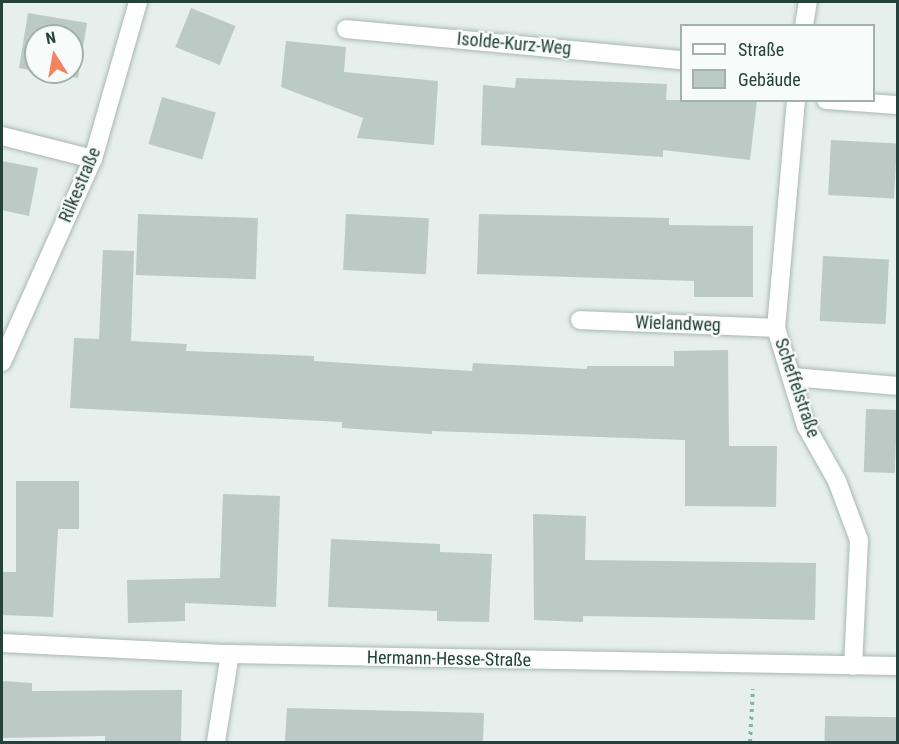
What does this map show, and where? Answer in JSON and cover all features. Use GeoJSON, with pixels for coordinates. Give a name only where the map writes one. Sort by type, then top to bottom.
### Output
{"type":"FeatureCollection","features":[{"type":"Feature","properties":{"kind":"street","name":"Rilkestraße"},"geometry":{"type":"LineString","coordinates":[[2,362],[93,159],[138,2]]}},
{"type":"Feature","properties":{"kind":"street"},"geometry":{"type":"LineString","coordinates":[[804,24],[808,2]]}},
{"type":"Feature","properties":{"kind":"street","name":"Isolde-Kurz-Weg"},"geometry":{"type":"LineString","coordinates":[[346,29],[680,60]]}},
{"type":"Feature","properties":{"kind":"street","name":"Scheffelstraße"},"geometry":{"type":"LineString","coordinates":[[796,102],[776,328],[794,378],[806,426],[837,481],[859,540],[853,666]]}},
{"type":"Feature","properties":{"kind":"street"},"geometry":{"type":"LineString","coordinates":[[854,102],[897,105]]}},
{"type":"Feature","properties":{"kind":"street"},"geometry":{"type":"LineString","coordinates":[[2,136],[93,159]]}},
{"type":"Feature","properties":{"kind":"street","name":"Wielandweg"},"geometry":{"type":"LineString","coordinates":[[580,320],[776,328]]}},
{"type":"Feature","properties":{"kind":"street"},"geometry":{"type":"LineString","coordinates":[[794,378],[897,386]]}},
{"type":"Feature","properties":{"kind":"street","name":"Hermann-Hesse-Straße"},"geometry":{"type":"LineString","coordinates":[[2,642],[230,654],[897,666]]}},
{"type":"Feature","properties":{"kind":"street"},"geometry":{"type":"LineString","coordinates":[[216,742],[230,654]]}},
{"type":"Feature","properties":{"kind":"path"},"geometry":{"type":"LineString","coordinates":[[750,742],[754,665]]}},
{"type":"Feature","properties":{"kind":"building"},"geometry":{"type":"Polygon","coordinates":[[[191,8],[236,26],[220,65],[175,47],[191,8]]]}},
{"type":"Feature","properties":{"kind":"building"},"geometry":{"type":"Polygon","coordinates":[[[28,13],[87,23],[84,41],[84,24],[26,24],[28,13]]]}},
{"type":"Feature","properties":{"kind":"building"},"geometry":{"type":"Polygon","coordinates":[[[24,37],[24,69],[19,68],[24,37]]]}},
{"type":"Feature","properties":{"kind":"building"},"geometry":{"type":"Polygon","coordinates":[[[286,41],[346,47],[344,72],[438,81],[434,145],[357,138],[363,118],[281,87],[286,41]]]}},
{"type":"Feature","properties":{"kind":"building"},"geometry":{"type":"Polygon","coordinates":[[[516,78],[667,84],[666,100],[757,102],[750,160],[663,150],[663,157],[481,145],[483,85],[515,88],[516,78]]]}},
{"type":"Feature","properties":{"kind":"building"},"geometry":{"type":"Polygon","coordinates":[[[162,97],[216,112],[202,160],[148,144],[162,97]]]}},
{"type":"Feature","properties":{"kind":"building"},"geometry":{"type":"Polygon","coordinates":[[[831,140],[897,143],[894,198],[828,195],[831,140]]]}},
{"type":"Feature","properties":{"kind":"building"},"geometry":{"type":"Polygon","coordinates":[[[2,161],[38,168],[29,216],[2,210],[2,161]]]}},
{"type":"Feature","properties":{"kind":"building"},"geometry":{"type":"Polygon","coordinates":[[[138,214],[258,218],[256,279],[136,275],[138,214]]]}},
{"type":"Feature","properties":{"kind":"building"},"geometry":{"type":"Polygon","coordinates":[[[346,214],[429,218],[426,274],[343,270],[346,214]]]}},
{"type":"Feature","properties":{"kind":"building"},"geometry":{"type":"Polygon","coordinates":[[[479,214],[669,218],[669,225],[753,226],[753,297],[694,297],[694,281],[477,274],[479,214]]]}},
{"type":"Feature","properties":{"kind":"building"},"geometry":{"type":"Polygon","coordinates":[[[103,250],[134,251],[131,341],[187,344],[186,351],[314,356],[314,361],[472,371],[473,363],[587,369],[587,366],[674,366],[674,351],[728,350],[729,446],[777,446],[776,507],[685,506],[685,440],[432,431],[432,434],[342,428],[342,422],[70,408],[74,338],[99,339],[103,250]]]}},
{"type":"Feature","properties":{"kind":"building"},"geometry":{"type":"Polygon","coordinates":[[[823,256],[889,259],[886,324],[820,321],[823,256]]]}},
{"type":"Feature","properties":{"kind":"building"},"geometry":{"type":"Polygon","coordinates":[[[866,409],[897,410],[895,473],[864,472],[866,409]]]}},
{"type":"Feature","properties":{"kind":"building"},"geometry":{"type":"Polygon","coordinates":[[[16,481],[79,481],[79,529],[58,529],[53,617],[2,615],[2,572],[16,572],[16,481]]]}},
{"type":"Feature","properties":{"kind":"building"},"geometry":{"type":"Polygon","coordinates":[[[223,494],[280,496],[276,607],[185,603],[185,621],[128,623],[127,580],[220,578],[223,494]]]}},
{"type":"Feature","properties":{"kind":"building"},"geometry":{"type":"Polygon","coordinates":[[[533,514],[586,516],[585,560],[816,563],[815,620],[583,616],[583,622],[534,620],[533,514]]]}},
{"type":"Feature","properties":{"kind":"building"},"geometry":{"type":"Polygon","coordinates":[[[331,539],[440,544],[440,552],[492,554],[489,622],[437,621],[437,611],[328,607],[331,539]]]}},
{"type":"Feature","properties":{"kind":"building"},"geometry":{"type":"Polygon","coordinates":[[[2,681],[32,683],[32,691],[182,690],[181,742],[105,742],[105,736],[2,738],[2,681]]]}},
{"type":"Feature","properties":{"kind":"building"},"geometry":{"type":"Polygon","coordinates":[[[287,708],[484,713],[483,742],[285,742],[287,708]]]}},
{"type":"Feature","properties":{"kind":"building"},"geometry":{"type":"Polygon","coordinates":[[[825,716],[897,717],[897,742],[825,742],[825,716]]]}}]}
